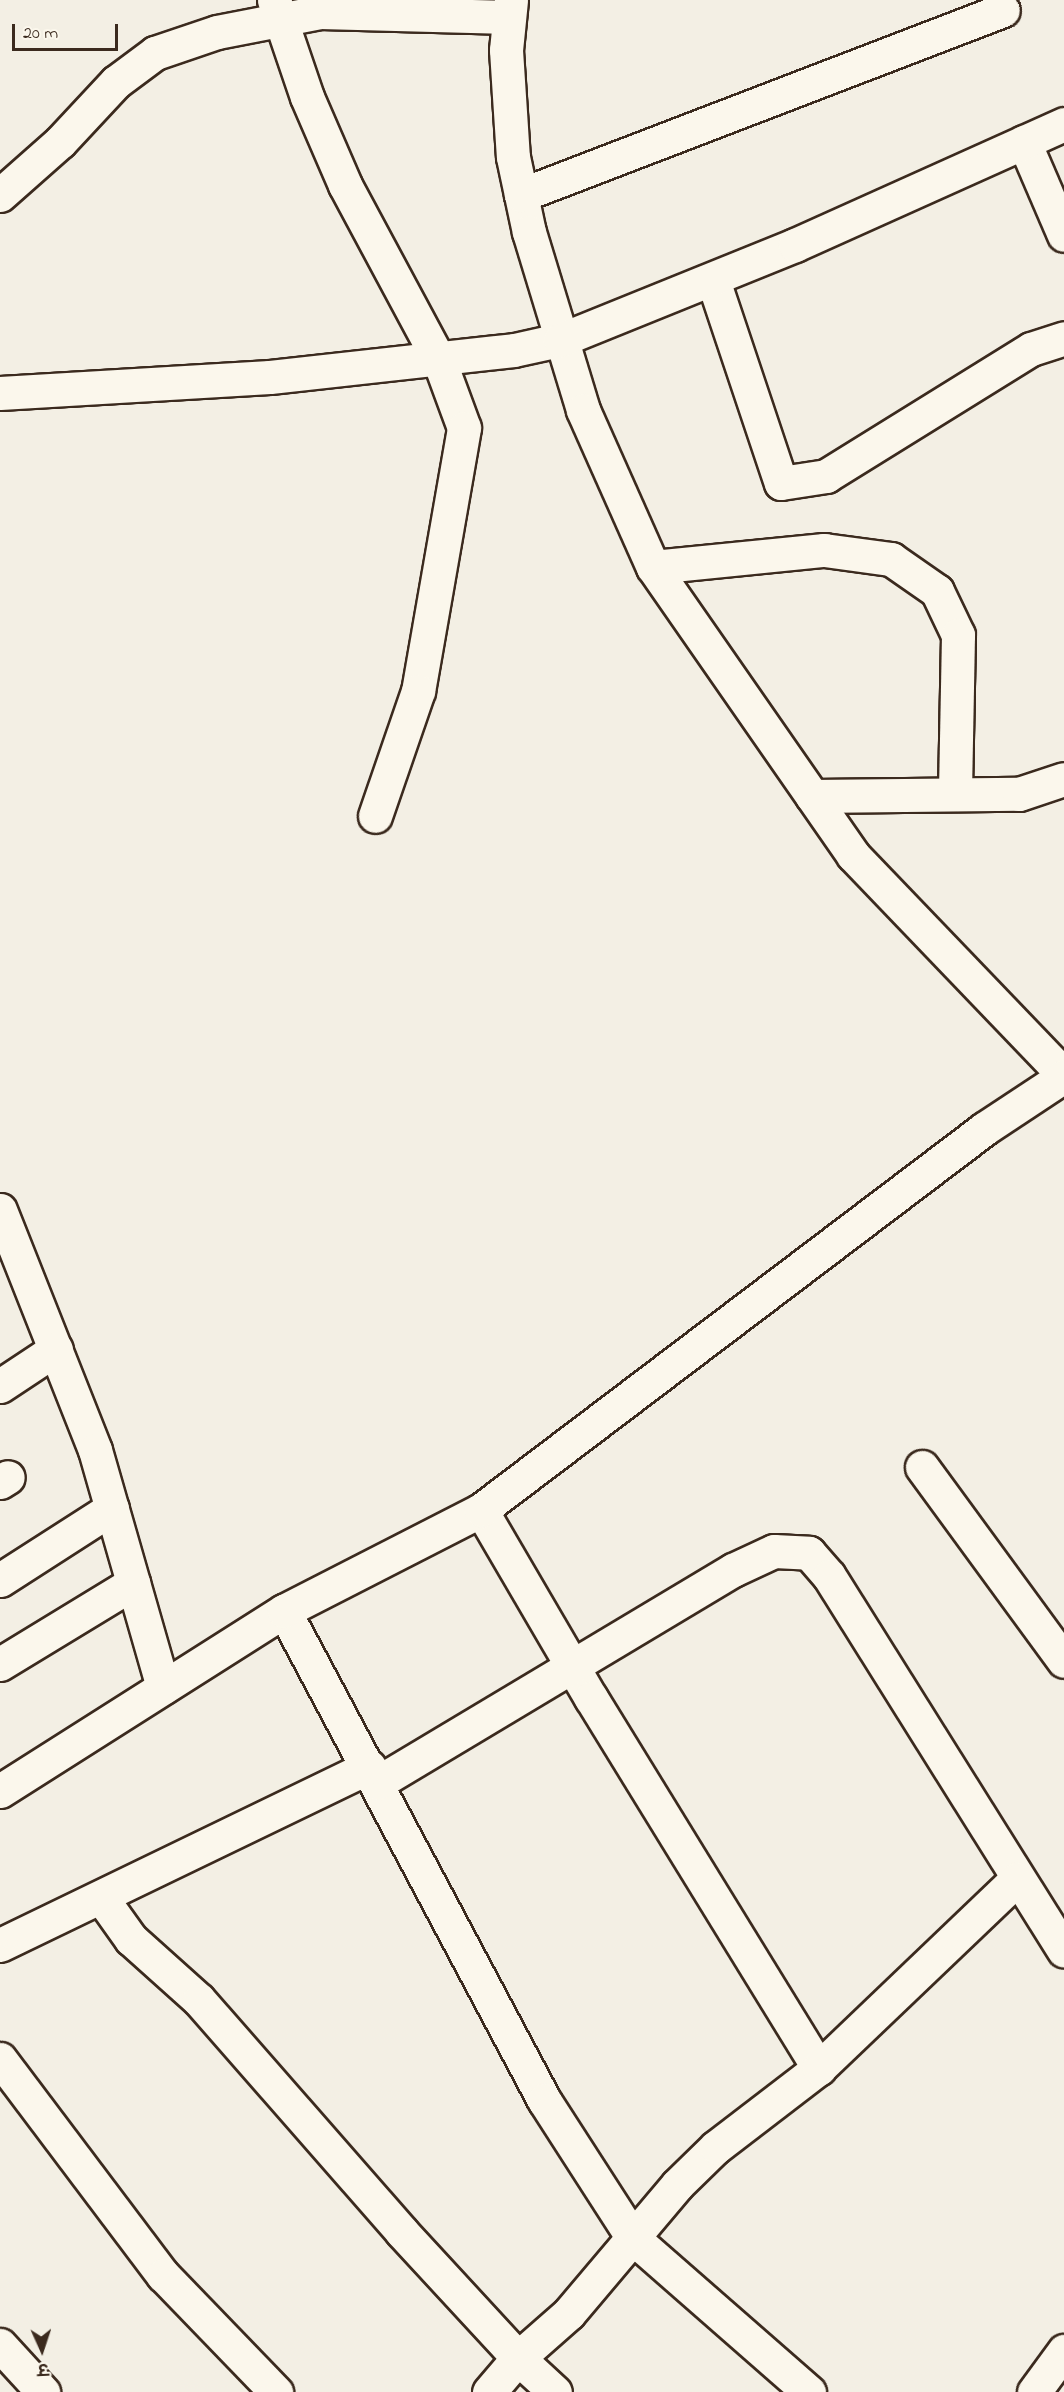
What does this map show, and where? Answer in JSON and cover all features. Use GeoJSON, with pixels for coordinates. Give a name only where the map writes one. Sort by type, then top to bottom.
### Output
{"type":"FeatureCollection","features":[{"type":"Feature","properties":{"kind":"street"},"geometry":{"type":"LineString","coordinates":[[0,195],[60,142],[116,81],[155,53],[277,10],[320,12],[510,9],[508,86],[513,157],[521,195],[560,340],[583,410],[653,567],[853,855],[1064,1076],[984,1129],[481,1510],[284,1611],[0,1791]]}},
{"type":"Feature","properties":{"kind":"street"},"geometry":{"type":"LineString","coordinates":[[277,10],[345,185],[439,360],[464,428],[418,691],[375,816]]}},
{"type":"Feature","properties":{"kind":"street"},"geometry":{"type":"LineString","coordinates":[[521,195],[1003,10]]}},
{"type":"Feature","properties":{"kind":"street"},"geometry":{"type":"LineString","coordinates":[[0,393],[270,377],[439,360],[560,340],[713,280],[1064,124]]}},
{"type":"Feature","properties":{"kind":"street"},"geometry":{"type":"LineString","coordinates":[[1024,142],[1064,235]]}},
{"type":"Feature","properties":{"kind":"street"},"geometry":{"type":"LineString","coordinates":[[713,280],[781,483],[826,476],[1031,349],[1064,338]]}},
{"type":"Feature","properties":{"kind":"street"},"geometry":{"type":"LineString","coordinates":[[653,567],[824,550],[891,559],[937,591],[958,635],[955,794]]}},
{"type":"Feature","properties":{"kind":"street"},"geometry":{"type":"LineString","coordinates":[[812,796],[1019,794],[1064,778]]}},
{"type":"Feature","properties":{"kind":"street"},"geometry":{"type":"LineString","coordinates":[[0,1210],[95,1450],[162,1687]]}},
{"type":"Feature","properties":{"kind":"street"},"geometry":{"type":"LineString","coordinates":[[0,1386],[56,1349]]}},
{"type":"Feature","properties":{"kind":"street"},"geometry":{"type":"LineString","coordinates":[[922,1467],[1064,1661]]}},
{"type":"Feature","properties":{"kind":"street"},"geometry":{"type":"LineString","coordinates":[[0,1580],[112,1509]]}},
{"type":"Feature","properties":{"kind":"street"},"geometry":{"type":"LineString","coordinates":[[481,1510],[573,1669],[819,2068]]}},
{"type":"Feature","properties":{"kind":"street"},"geometry":{"type":"LineString","coordinates":[[0,1945],[373,1775],[573,1669],[733,1570],[774,1551],[810,1553],[829,1576],[1017,1879],[1064,1950]]}},
{"type":"Feature","properties":{"kind":"street"},"geometry":{"type":"LineString","coordinates":[[0,1665],[133,1583]]}},
{"type":"Feature","properties":{"kind":"street"},"geometry":{"type":"LineString","coordinates":[[284,1611],[544,2100],[633,2238],[809,2392]]}},
{"type":"Feature","properties":{"kind":"street"},"geometry":{"type":"LineString","coordinates":[[489,2392],[518,2358],[569,2313],[677,2185],[716,2147],[819,2068],[1017,1879]]}},
{"type":"Feature","properties":{"kind":"street"},"geometry":{"type":"LineString","coordinates":[[101,1897],[131,1939],[199,2000],[518,2358],[555,2392]]}},
{"type":"Feature","properties":{"kind":"street"},"geometry":{"type":"LineString","coordinates":[[0,2059],[163,2276],[276,2392]]}},
{"type":"Feature","properties":{"kind":"street"},"geometry":{"type":"LineString","coordinates":[[0,2345],[43,2392]]}},
{"type":"Feature","properties":{"kind":"street"},"geometry":{"type":"LineString","coordinates":[[1034,2392],[1064,2352]]}}]}
